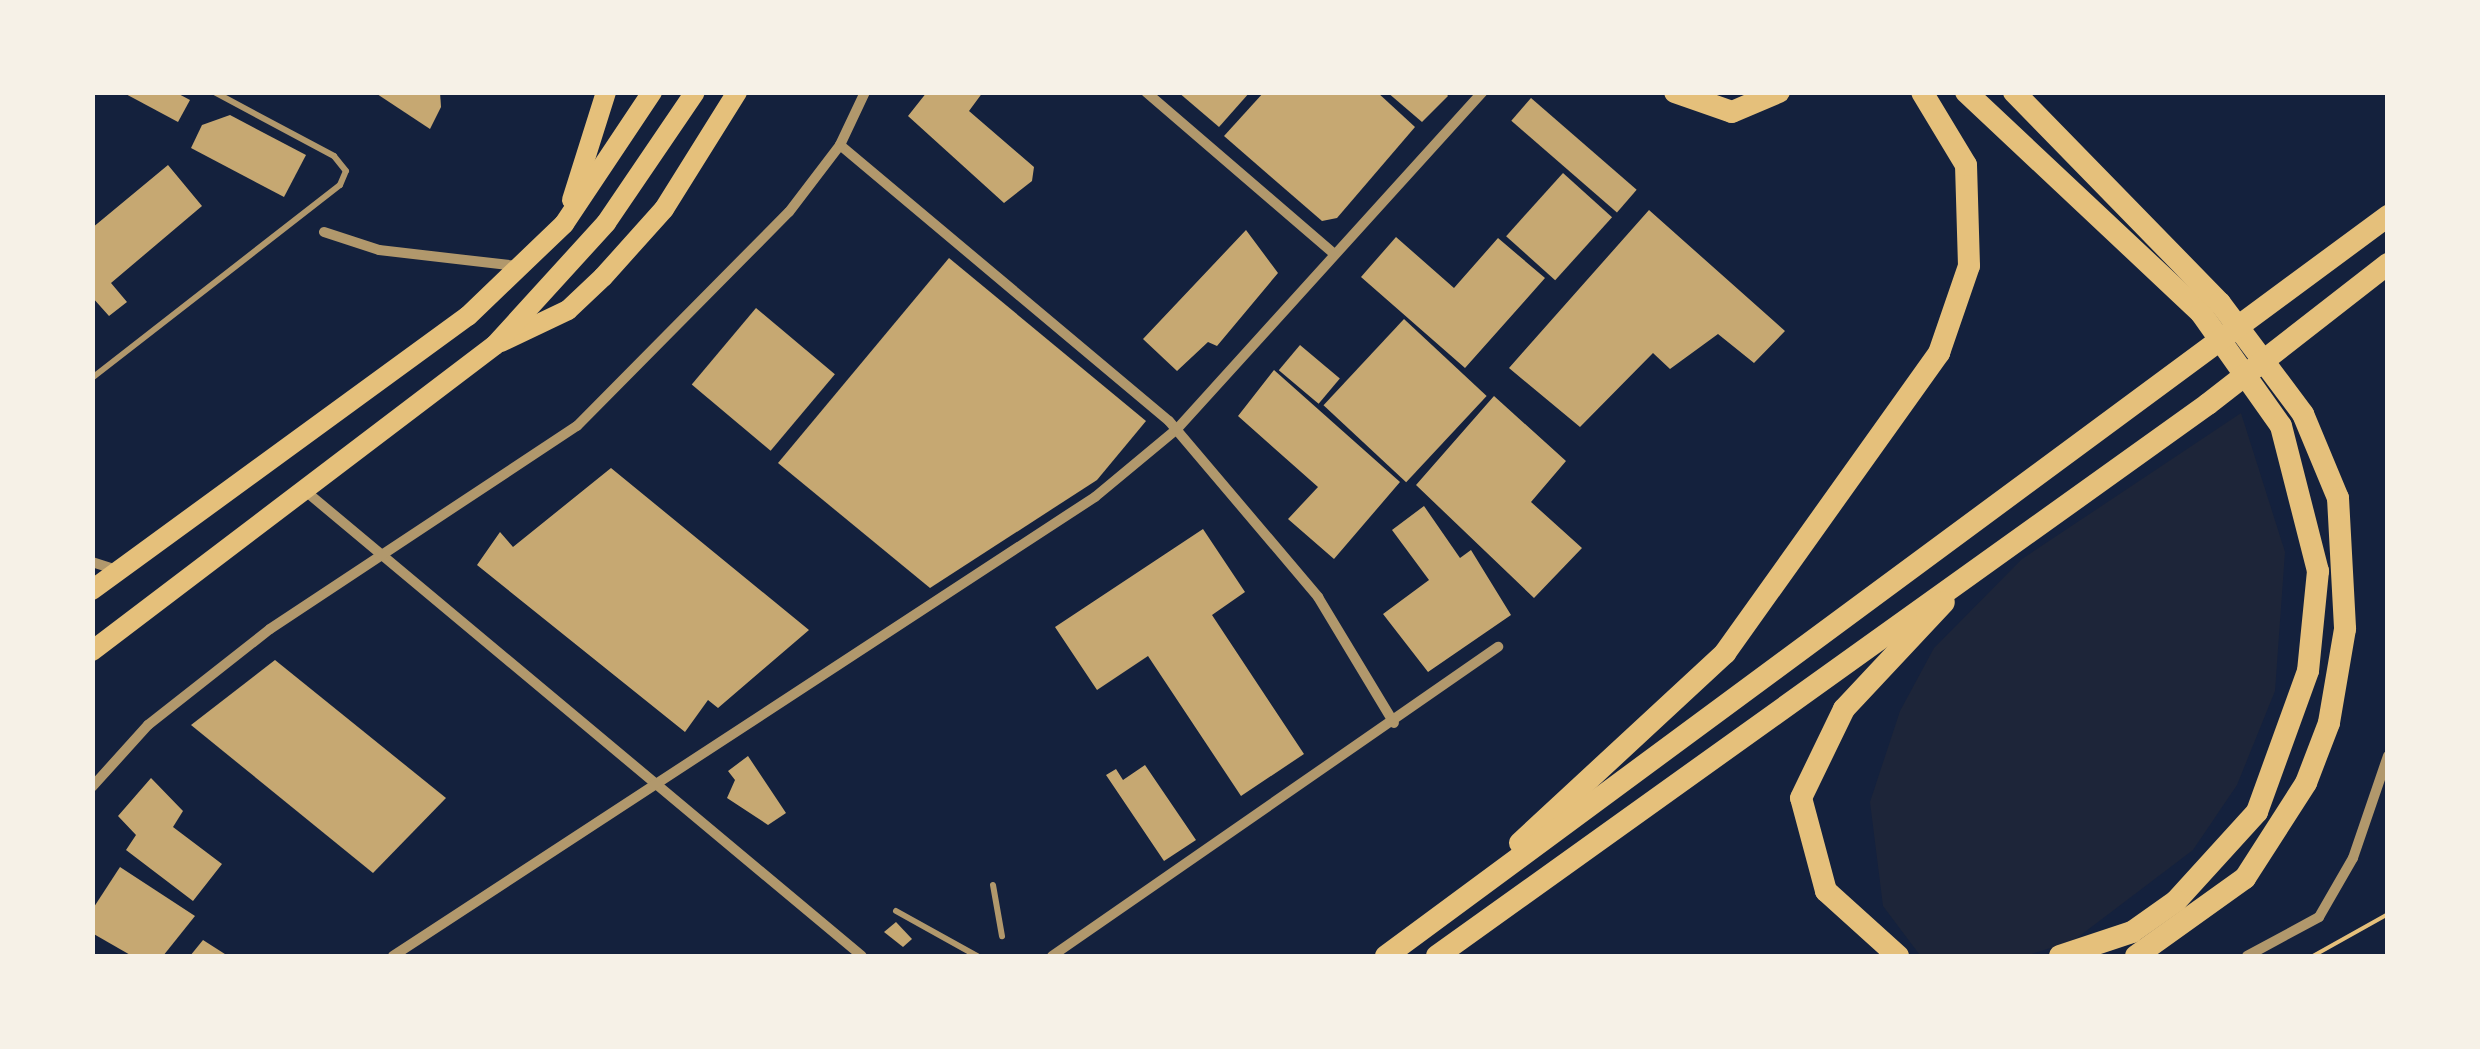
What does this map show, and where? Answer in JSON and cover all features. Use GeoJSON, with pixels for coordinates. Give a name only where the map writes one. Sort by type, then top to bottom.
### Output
{"type":"FeatureCollection","features":[{"type":"Feature","properties":{"kind":"highway"},"geometry":{"type":"LineString","coordinates":[[1674,92],[1732,112],[1779,92]]}},
{"type":"Feature","properties":{"kind":"highway"},"geometry":{"type":"LineString","coordinates":[[1414,938],[1725,653],[1939,353],[1968,266],[1966,164],[1922,92]]}},
{"type":"Feature","properties":{"kind":"highway"},"geometry":{"type":"LineString","coordinates":[[1966,92],[2201,313],[2281,426],[2318,572],[2308,672],[2257,812],[2176,900],[2132,932],[2060,956]]}},
{"type":"Feature","properties":{"kind":"highway"},"geometry":{"type":"LineString","coordinates":[[2014,92],[2220,304],[2303,414],[2338,498],[2345,629],[2329,723],[2306,783],[2245,878],[2136,956]]}},
{"type":"Feature","properties":{"kind":"highway"},"geometry":{"type":"LineString","coordinates":[[1386,956],[2388,216]]}},
{"type":"Feature","properties":{"kind":"highway"},"geometry":{"type":"LineString","coordinates":[[1437,956],[2208,404],[2388,264]]}},
{"type":"Feature","properties":{"kind":"highway"},"geometry":{"type":"LineString","coordinates":[[1898,956],[1826,890],[1808,850],[1805,776],[1844,709],[1977,567]]}},
{"type":"Feature","properties":{"kind":"main road"},"geometry":{"type":"LineString","coordinates":[[564,224],[606,92]]}},
{"type":"Feature","properties":{"kind":"main road"},"geometry":{"type":"LineString","coordinates":[[92,590],[114,569],[404,368],[523,266],[564,224],[652,92]]}},
{"type":"Feature","properties":{"kind":"main road"},"geometry":{"type":"LineString","coordinates":[[495,345],[606,222],[695,92]]}},
{"type":"Feature","properties":{"kind":"main road"},"geometry":{"type":"LineString","coordinates":[[92,651],[300,487],[495,345],[568,310],[604,277],[664,208],[737,92]]}},
{"type":"Feature","properties":{"kind":"street"},"geometry":{"type":"LineString","coordinates":[[92,787],[148,725],[379,558],[577,426],[789,212],[840,146],[865,92]]}},
{"type":"Feature","properties":{"kind":"street"},"geometry":{"type":"LineString","coordinates":[[1146,92],[1332,252]]}},
{"type":"Feature","properties":{"kind":"street"},"geometry":{"type":"LineString","coordinates":[[394,956],[1095,497],[1178,429],[1332,252],[1483,92]]}},
{"type":"Feature","properties":{"kind":"street"},"geometry":{"type":"LineString","coordinates":[[840,146],[1178,429],[1318,597],[1394,723]]}},
{"type":"Feature","properties":{"kind":"street"},"geometry":{"type":"LineString","coordinates":[[324,232],[379,250],[523,266]]}},
{"type":"Feature","properties":{"kind":"street"},"geometry":{"type":"LineString","coordinates":[[300,487],[379,558],[658,781],[862,956]]}},
{"type":"Feature","properties":{"kind":"street"},"geometry":{"type":"LineString","coordinates":[[92,562],[114,569]]}},
{"type":"Feature","properties":{"kind":"street"},"geometry":{"type":"LineString","coordinates":[[1052,956],[1394,723],[1498,647]]}},
{"type":"Feature","properties":{"kind":"street"},"geometry":{"type":"LineString","coordinates":[[2247,956],[2320,917],[2353,858],[2388,756]]}},
{"type":"Feature","properties":{"kind":"lane"},"geometry":{"type":"LineString","coordinates":[[92,378],[322,201],[346,171],[214,92]]}},
{"type":"Feature","properties":{"kind":"lane"},"geometry":{"type":"LineString","coordinates":[[993,885],[1002,936]]}},
{"type":"Feature","properties":{"kind":"lane"},"geometry":{"type":"LineString","coordinates":[[896,912],[977,956]]}},
{"type":"Feature","properties":{"kind":"path"},"geometry":{"type":"LineString","coordinates":[[2313,956],[2388,914]]}},
{"type":"Feature","properties":{"kind":"shaded area"},"geometry":{"type":"Polygon","coordinates":[[[2241,413],[2285,552],[2275,691],[2237,785],[2193,850],[2073,941],[2025,956],[1919,954],[1883,906],[1870,802],[1900,711],[1934,648],[2022,559],[2241,413]]]}},
{"type":"Feature","properties":{"kind":"building"},"geometry":{"type":"Polygon","coordinates":[[[122,92],[175,92],[190,100],[178,122],[122,92]]]}},
{"type":"Feature","properties":{"kind":"building"},"geometry":{"type":"Polygon","coordinates":[[[374,92],[440,92],[441,107],[430,129],[374,92]]]}},
{"type":"Feature","properties":{"kind":"building"},"geometry":{"type":"Polygon","coordinates":[[[927,92],[983,92],[969,111],[1034,167],[1032,181],[1004,203],[908,116],[927,92]]]}},
{"type":"Feature","properties":{"kind":"building"},"geometry":{"type":"Polygon","coordinates":[[[1178,92],[1250,92],[1219,127],[1178,92]]]}},
{"type":"Feature","properties":{"kind":"building"},"geometry":{"type":"Polygon","coordinates":[[[1264,92],[1377,92],[1415,127],[1337,218],[1322,221],[1224,136],[1264,92]]]}},
{"type":"Feature","properties":{"kind":"building"},"geometry":{"type":"Polygon","coordinates":[[[1387,92],[1445,92],[1448,96],[1422,122],[1387,92]]]}},
{"type":"Feature","properties":{"kind":"building"},"geometry":{"type":"Polygon","coordinates":[[[1531,98],[1637,190],[1617,212],[1511,121],[1531,98]]]}},
{"type":"Feature","properties":{"kind":"building"},"geometry":{"type":"Polygon","coordinates":[[[230,115],[306,155],[284,197],[191,148],[202,125],[230,115]]]}},
{"type":"Feature","properties":{"kind":"building"},"geometry":{"type":"Polygon","coordinates":[[[168,165],[202,206],[111,283],[127,302],[109,316],[92,297],[92,228],[168,165]]]}},
{"type":"Feature","properties":{"kind":"building"},"geometry":{"type":"Polygon","coordinates":[[[1563,173],[1612,217],[1555,280],[1506,236],[1563,173]]]}},
{"type":"Feature","properties":{"kind":"building"},"geometry":{"type":"Polygon","coordinates":[[[1649,210],[1785,331],[1754,363],[1718,334],[1670,369],[1653,353],[1580,427],[1509,368],[1649,210]]]}},
{"type":"Feature","properties":{"kind":"building"},"geometry":{"type":"Polygon","coordinates":[[[1246,230],[1278,273],[1217,346],[1208,342],[1177,371],[1143,339],[1246,230]]]}},
{"type":"Feature","properties":{"kind":"building"},"geometry":{"type":"Polygon","coordinates":[[[1396,237],[1454,288],[1498,238],[1545,278],[1465,368],[1361,277],[1396,237]]]}},
{"type":"Feature","properties":{"kind":"building"},"geometry":{"type":"Polygon","coordinates":[[[949,258],[1146,421],[1097,480],[930,588],[778,463],[949,258]]]}},
{"type":"Feature","properties":{"kind":"building"},"geometry":{"type":"Polygon","coordinates":[[[756,308],[835,374],[771,451],[692,385],[756,308]]]}},
{"type":"Feature","properties":{"kind":"building"},"geometry":{"type":"Polygon","coordinates":[[[1404,319],[1487,396],[1406,482],[1324,405],[1404,319]]]}},
{"type":"Feature","properties":{"kind":"building"},"geometry":{"type":"Polygon","coordinates":[[[1300,345],[1340,378],[1319,404],[1279,370],[1300,345]]]}},
{"type":"Feature","properties":{"kind":"building"},"geometry":{"type":"Polygon","coordinates":[[[1274,370],[1400,482],[1334,559],[1288,519],[1318,487],[1238,416],[1274,370]]]}},
{"type":"Feature","properties":{"kind":"building"},"geometry":{"type":"Polygon","coordinates":[[[1494,396],[1566,461],[1531,502],[1582,548],[1534,598],[1416,485],[1494,396]]]}},
{"type":"Feature","properties":{"kind":"building"},"geometry":{"type":"Polygon","coordinates":[[[611,468],[809,630],[718,708],[708,700],[685,732],[477,565],[500,532],[513,547],[611,468]]]}},
{"type":"Feature","properties":{"kind":"building"},"geometry":{"type":"Polygon","coordinates":[[[1424,506],[1460,558],[1471,550],[1511,615],[1428,672],[1383,614],[1429,580],[1392,530],[1424,506]]]}},
{"type":"Feature","properties":{"kind":"building"},"geometry":{"type":"Polygon","coordinates":[[[1203,529],[1245,592],[1212,615],[1304,754],[1241,796],[1148,656],[1097,690],[1055,627],[1203,529]]]}},
{"type":"Feature","properties":{"kind":"building"},"geometry":{"type":"Polygon","coordinates":[[[275,660],[446,798],[373,873],[191,725],[275,660]]]}},
{"type":"Feature","properties":{"kind":"building"},"geometry":{"type":"Polygon","coordinates":[[[748,756],[786,813],[768,825],[727,798],[735,780],[728,771],[748,756]]]}},
{"type":"Feature","properties":{"kind":"building"},"geometry":{"type":"Polygon","coordinates":[[[1145,765],[1196,840],[1164,861],[1106,775],[1116,769],[1123,780],[1145,765]]]}},
{"type":"Feature","properties":{"kind":"building"},"geometry":{"type":"Polygon","coordinates":[[[151,778],[183,811],[173,827],[222,864],[193,901],[126,850],[136,835],[118,816],[151,778]]]}},
{"type":"Feature","properties":{"kind":"building"},"geometry":{"type":"Polygon","coordinates":[[[120,867],[195,916],[163,956],[132,956],[92,933],[92,910],[120,867]]]}},
{"type":"Feature","properties":{"kind":"building"},"geometry":{"type":"Polygon","coordinates":[[[896,922],[912,939],[903,947],[884,932],[896,922]]]}},
{"type":"Feature","properties":{"kind":"building"},"geometry":{"type":"Polygon","coordinates":[[[203,940],[228,956],[190,956],[203,940]]]}}]}
